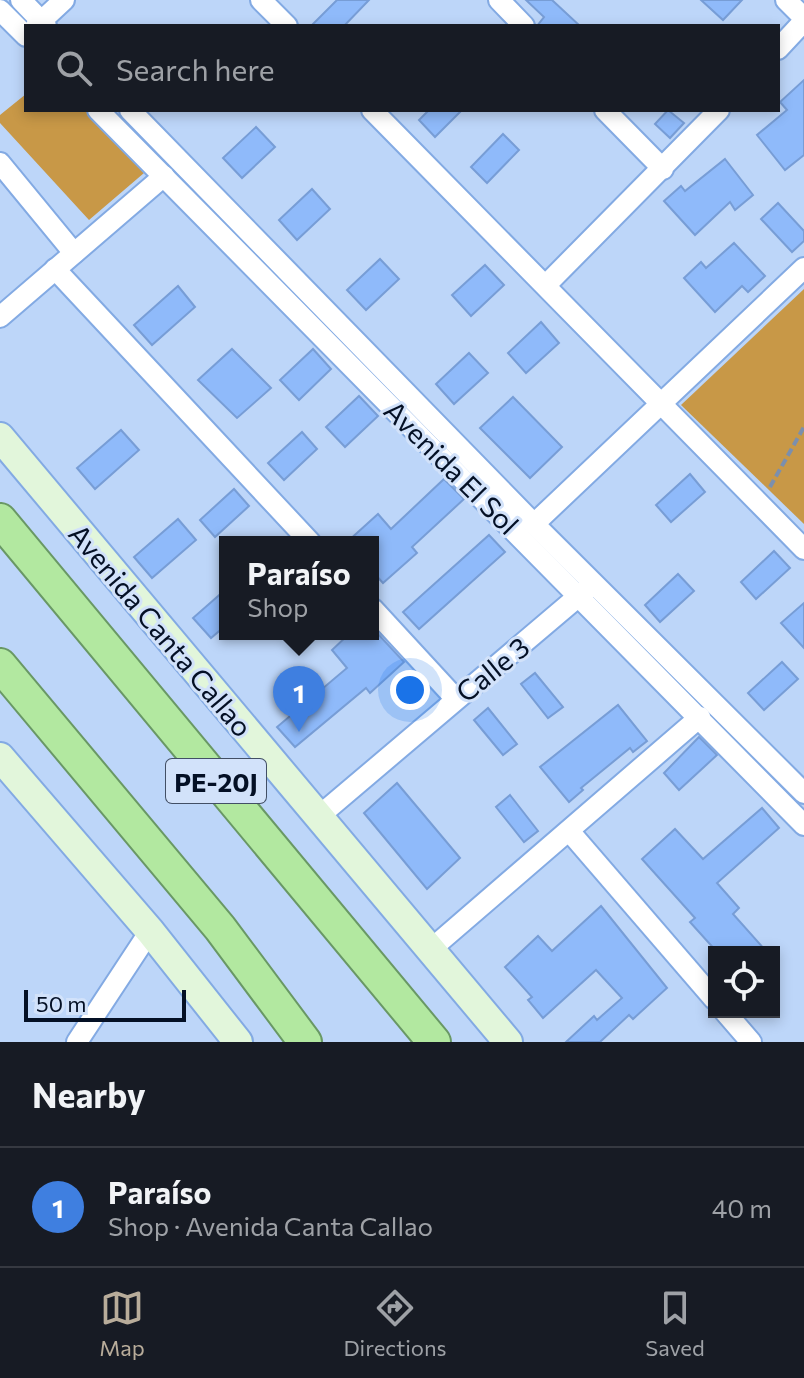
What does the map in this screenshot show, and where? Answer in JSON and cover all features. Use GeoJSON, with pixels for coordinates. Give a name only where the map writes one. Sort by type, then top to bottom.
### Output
{"type":"FeatureCollection","features":[{"type":"Feature","properties":{"kind":"highway","name":"Avenida Canta Callao"},"geometry":{"type":"LineString","coordinates":[[0,520],[434,1042]]}},
{"type":"Feature","properties":{"kind":"highway","name":"PE-20J"},"geometry":{"type":"LineString","coordinates":[[0,665],[220,928],[305,1042]]}},
{"type":"Feature","properties":{"kind":"main road","name":"Avenida Canta Callao"},"geometry":{"type":"LineString","coordinates":[[0,437],[508,1042]]}},
{"type":"Feature","properties":{"kind":"main road"},"geometry":{"type":"LineString","coordinates":[[0,757],[150,931],[238,1042]]}},
{"type":"Feature","properties":{"kind":"street"},"geometry":{"type":"LineString","coordinates":[[21,0],[41,24],[64,0]]}},
{"type":"Feature","properties":{"kind":"street"},"geometry":{"type":"LineString","coordinates":[[261,0],[285,24]]}},
{"type":"Feature","properties":{"kind":"street"},"geometry":{"type":"LineString","coordinates":[[499,0],[522,24]]}},
{"type":"Feature","properties":{"kind":"street"},"geometry":{"type":"LineString","coordinates":[[780,47],[804,20],[786,0]]}},
{"type":"Feature","properties":{"kind":"street"},"geometry":{"type":"LineString","coordinates":[[0,10],[24,34]]}},
{"type":"Feature","properties":{"kind":"street","name":"Avenida El Sol"},"geometry":{"type":"LineString","coordinates":[[100,112],[586,590],[804,793]]}},
{"type":"Feature","properties":{"kind":"street","name":"Avenida El Sol"},"geometry":{"type":"LineString","coordinates":[[132,112],[534,524],[586,590],[700,717],[804,825]]}},
{"type":"Feature","properties":{"kind":"street"},"geometry":{"type":"LineString","coordinates":[[374,112],[547,284],[658,405],[804,549]]}},
{"type":"Feature","properties":{"kind":"street"},"geometry":{"type":"LineString","coordinates":[[607,112],[663,169]]}},
{"type":"Feature","properties":{"kind":"street"},"geometry":{"type":"LineString","coordinates":[[547,284],[717,112]]}},
{"type":"Feature","properties":{"kind":"street"},"geometry":{"type":"LineString","coordinates":[[0,163],[74,253]]}},
{"type":"Feature","properties":{"kind":"street"},"geometry":{"type":"LineString","coordinates":[[0,317],[164,176]]}},
{"type":"Feature","properties":{"kind":"street"},"geometry":{"type":"LineString","coordinates":[[534,524],[804,268]]}},
{"type":"Feature","properties":{"kind":"street"},"geometry":{"type":"LineString","coordinates":[[55,269],[304,536]]}},
{"type":"Feature","properties":{"kind":"street","name":"Calle 3"},"geometry":{"type":"LineString","coordinates":[[318,817],[586,590]]}},
{"type":"Feature","properties":{"kind":"street"},"geometry":{"type":"LineString","coordinates":[[379,616],[455,698]]}},
{"type":"Feature","properties":{"kind":"street"},"geometry":{"type":"LineString","coordinates":[[430,950],[700,717]]}},
{"type":"Feature","properties":{"kind":"street"},"geometry":{"type":"LineString","coordinates":[[570,832],[708,992]]}},
{"type":"Feature","properties":{"kind":"street"},"geometry":{"type":"LineString","coordinates":[[77,1042],[150,931]]}},
{"type":"Feature","properties":{"kind":"street"},"geometry":{"type":"LineString","coordinates":[[730,1018],[751,1042]]}},
{"type":"Feature","properties":{"kind":"path"},"geometry":{"type":"LineString","coordinates":[[760,503],[804,427]]}},
{"type":"Feature","properties":{"kind":"shaded area"},"geometry":{"type":"Polygon","coordinates":[[[24,96],[24,112],[89,112],[144,173],[89,220],[0,123],[0,115],[24,96]]]}},
{"type":"Feature","properties":{"kind":"shaded area"},"geometry":{"type":"Polygon","coordinates":[[[804,289],[804,524],[681,405],[804,289]]]}},
{"type":"Feature","properties":{"kind":"building"},"geometry":{"type":"Polygon","coordinates":[[[337,0],[369,0],[346,24],[313,24],[337,0]]]}},
{"type":"Feature","properties":{"kind":"building"},"geometry":{"type":"Polygon","coordinates":[[[526,0],[552,0],[578,24],[539,24],[544,17],[526,0]]]}},
{"type":"Feature","properties":{"kind":"building"},"geometry":{"type":"Polygon","coordinates":[[[701,0],[742,0],[723,20],[701,0]]]}},
{"type":"Feature","properties":{"kind":"building"},"geometry":{"type":"Polygon","coordinates":[[[804,80],[804,155],[785,170],[757,135],[787,110],[780,102],[804,80]]]}},
{"type":"Feature","properties":{"kind":"building"},"geometry":{"type":"Polygon","coordinates":[[[427,112],[460,112],[435,137],[419,120],[427,112]]]}},
{"type":"Feature","properties":{"kind":"building"},"geometry":{"type":"Polygon","coordinates":[[[666,112],[684,123],[670,138],[655,124],[666,112]]]}},
{"type":"Feature","properties":{"kind":"building"},"geometry":{"type":"Polygon","coordinates":[[[256,127],[275,147],[242,178],[223,158],[256,127]]]}},
{"type":"Feature","properties":{"kind":"building"},"geometry":{"type":"Polygon","coordinates":[[[503,134],[519,150],[487,183],[471,167],[503,134]]]}},
{"type":"Feature","properties":{"kind":"building"},"geometry":{"type":"Polygon","coordinates":[[[725,159],[753,195],[735,210],[730,202],[695,235],[664,201],[681,186],[685,191],[725,159]]]}},
{"type":"Feature","properties":{"kind":"building"},"geometry":{"type":"Polygon","coordinates":[[[312,189],[330,209],[297,240],[279,220],[312,189]]]}},
{"type":"Feature","properties":{"kind":"building"},"geometry":{"type":"Polygon","coordinates":[[[778,203],[804,231],[804,241],[792,252],[761,219],[778,203]]]}},
{"type":"Feature","properties":{"kind":"building"},"geometry":{"type":"Polygon","coordinates":[[[734,243],[765,276],[748,292],[742,286],[715,312],[684,278],[701,262],[706,268],[734,243]]]}},
{"type":"Feature","properties":{"kind":"building"},"geometry":{"type":"Polygon","coordinates":[[[380,259],[399,279],[366,310],[347,290],[380,259]]]}},
{"type":"Feature","properties":{"kind":"building"},"geometry":{"type":"Polygon","coordinates":[[[485,265],[504,285],[471,316],[452,295],[485,265]]]}},
{"type":"Feature","properties":{"kind":"building"},"geometry":{"type":"Polygon","coordinates":[[[178,286],[195,307],[152,345],[134,325],[178,286]]]}},
{"type":"Feature","properties":{"kind":"building"},"geometry":{"type":"Polygon","coordinates":[[[541,322],[559,343],[526,373],[508,353],[541,322]]]}},
{"type":"Feature","properties":{"kind":"building"},"geometry":{"type":"Polygon","coordinates":[[[232,349],[271,388],[237,418],[198,380],[232,349]]]}},
{"type":"Feature","properties":{"kind":"building"},"geometry":{"type":"Polygon","coordinates":[[[313,349],[331,369],[299,400],[280,380],[313,349]]]}},
{"type":"Feature","properties":{"kind":"building"},"geometry":{"type":"Polygon","coordinates":[[[469,353],[488,373],[454,404],[436,384],[469,353]]]}},
{"type":"Feature","properties":{"kind":"building"},"geometry":{"type":"Polygon","coordinates":[[[359,396],[378,416],[345,447],[326,427],[359,396]]]}},
{"type":"Feature","properties":{"kind":"building"},"geometry":{"type":"Polygon","coordinates":[[[513,397],[562,447],[530,478],[480,428],[513,397]]]}},
{"type":"Feature","properties":{"kind":"building"},"geometry":{"type":"Polygon","coordinates":[[[121,430],[139,450],[95,489],[77,468],[121,430]]]}},
{"type":"Feature","properties":{"kind":"building"},"geometry":{"type":"Polygon","coordinates":[[[302,432],[317,449],[284,480],[268,463],[302,432]]]}},
{"type":"Feature","properties":{"kind":"building"},"geometry":{"type":"Polygon","coordinates":[[[690,474],[705,492],[671,522],[656,505],[690,474]]]}},
{"type":"Feature","properties":{"kind":"building"},"geometry":{"type":"Polygon","coordinates":[[[444,479],[464,499],[412,547],[417,553],[383,583],[379,579],[379,536],[354,536],[378,514],[391,529],[444,479]]]}},
{"type":"Feature","properties":{"kind":"building"},"geometry":{"type":"Polygon","coordinates":[[[234,489],[249,506],[215,537],[200,520],[234,489]]]}},
{"type":"Feature","properties":{"kind":"building"},"geometry":{"type":"Polygon","coordinates":[[[178,519],[196,540],[152,578],[134,557],[178,519]]]}},
{"type":"Feature","properties":{"kind":"building"},"geometry":{"type":"Polygon","coordinates":[[[489,535],[505,552],[419,629],[403,612],[489,535]]]}},
{"type":"Feature","properties":{"kind":"building"},"geometry":{"type":"Polygon","coordinates":[[[774,551],[790,568],[756,599],[741,582],[774,551]]]}},
{"type":"Feature","properties":{"kind":"building"},"geometry":{"type":"Polygon","coordinates":[[[678,574],[694,591],[660,622],[645,605],[678,574]]]}},
{"type":"Feature","properties":{"kind":"building"},"geometry":{"type":"Polygon","coordinates":[[[219,595],[219,631],[211,638],[193,618],[219,595]]]}},
{"type":"Feature","properties":{"kind":"building"},"geometry":{"type":"Polygon","coordinates":[[[804,603],[804,648],[781,623],[804,603]]]}},
{"type":"Feature","properties":{"kind":"building"},"geometry":{"type":"Polygon","coordinates":[[[379,635],[404,662],[370,693],[366,688],[295,747],[277,727],[347,668],[332,650],[343,640],[379,640],[379,635]]]}},
{"type":"Feature","properties":{"kind":"building"},"geometry":{"type":"Polygon","coordinates":[[[782,662],[798,679],[764,710],[748,693],[782,662]]]}},
{"type":"Feature","properties":{"kind":"building"},"geometry":{"type":"Polygon","coordinates":[[[535,673],[563,707],[548,718],[521,684],[535,673]]]}},
{"type":"Feature","properties":{"kind":"building"},"geometry":{"type":"Polygon","coordinates":[[[618,705],[647,741],[633,752],[630,748],[581,788],[583,790],[569,802],[540,767],[618,705]]]}},
{"type":"Feature","properties":{"kind":"building"},"geometry":{"type":"Polygon","coordinates":[[[488,708],[517,744],[503,755],[474,720],[488,708]]]}},
{"type":"Feature","properties":{"kind":"building"},"geometry":{"type":"Polygon","coordinates":[[[699,737],[717,755],[679,790],[664,773],[699,737]]]}},
{"type":"Feature","properties":{"kind":"building"},"geometry":{"type":"Polygon","coordinates":[[[397,783],[460,858],[427,889],[364,813],[397,783]]]}},
{"type":"Feature","properties":{"kind":"building"},"geometry":{"type":"Polygon","coordinates":[[[510,795],[538,831],[524,842],[496,807],[510,795]]]}},
{"type":"Feature","properties":{"kind":"building"},"geometry":{"type":"Polygon","coordinates":[[[762,808],[779,828],[717,883],[739,908],[733,914],[762,946],[712,946],[690,922],[695,918],[642,859],[675,829],[703,859],[762,808]]]}},
{"type":"Feature","properties":{"kind":"building"},"geometry":{"type":"Polygon","coordinates":[[[601,906],[667,988],[633,1019],[629,1015],[600,1042],[566,1042],[594,1016],[597,1020],[622,998],[596,970],[543,1018],[528,1000],[532,997],[505,967],[538,936],[552,951],[601,906]]]}},
{"type":"Feature","properties":{"kind":"place","name":"Paraíso"},"geometry":{"type":"Point","coordinates":[299,732]}}]}
